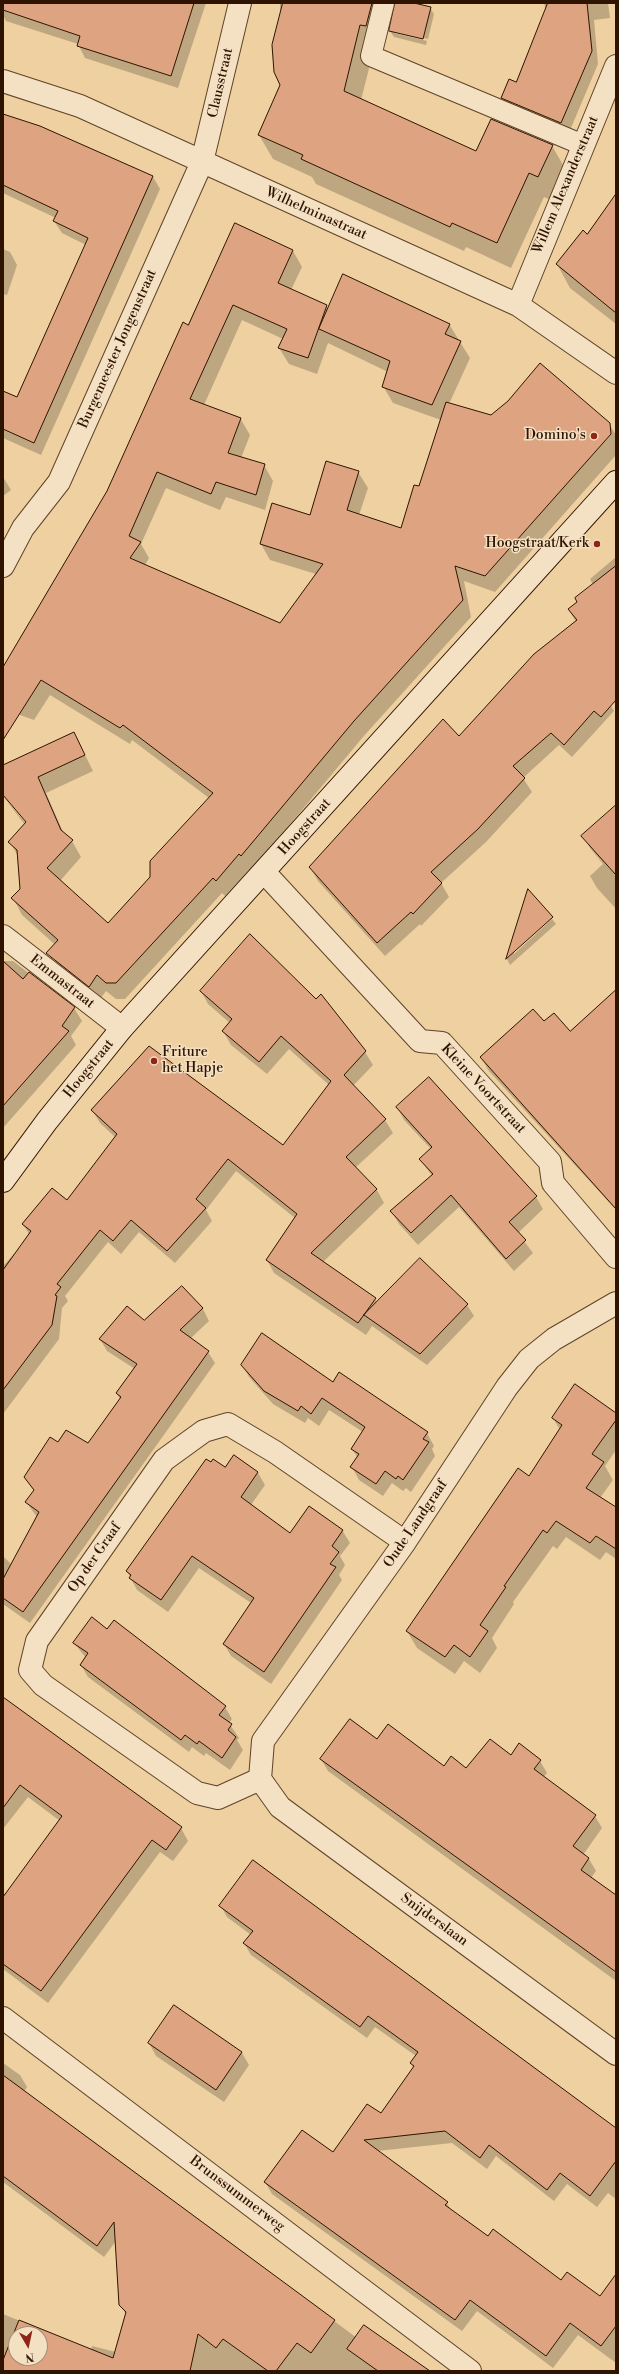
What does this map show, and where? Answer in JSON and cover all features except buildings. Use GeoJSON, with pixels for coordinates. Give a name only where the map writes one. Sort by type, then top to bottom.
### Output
{"type":"FeatureCollection","features":[{"type":"Feature","properties":{"kind":"street","name":"Clausstraat"},"geometry":{"type":"LineString","coordinates":[[202,162],[240,3]]}},
{"type":"Feature","properties":{"kind":"street","name":"Willem Alexanderstraat"},"geometry":{"type":"LineString","coordinates":[[518,305],[582,145],[616,66]]}},
{"type":"Feature","properties":{"kind":"street","name":"Wilhelminastraat"},"geometry":{"type":"LineString","coordinates":[[3,81],[80,106],[518,305],[616,373]]}},
{"type":"Feature","properties":{"kind":"street","name":"Burgemeester Jongenstraat"},"geometry":{"type":"LineString","coordinates":[[3,566],[23,528],[59,482],[202,162]]}},
{"type":"Feature","properties":{"kind":"street","name":"Hoogstraat"},"geometry":{"type":"LineString","coordinates":[[3,1181],[47,1121],[122,1028],[616,482]]}},
{"type":"Feature","properties":{"kind":"street","name":"Burgemeester Jongenstraat"},"geometry":{"type":"LineString","coordinates":[[3,541],[23,528]]}},
{"type":"Feature","properties":{"kind":"street","name":"Kleine Voortstraat"},"geometry":{"type":"LineString","coordinates":[[264,872],[420,1042],[442,1043],[550,1162],[553,1183],[616,1257]]}},
{"type":"Feature","properties":{"kind":"street","name":"Emmastraat"},"geometry":{"type":"LineString","coordinates":[[3,936],[122,1028]]}},
{"type":"Feature","properties":{"kind":"street","name":"Oude Landgraaf"},"geometry":{"type":"LineString","coordinates":[[260,1779],[263,1741],[405,1542],[507,1387],[529,1359],[566,1331],[616,1303]]}},
{"type":"Feature","properties":{"kind":"street","name":"Op der Graaf"},"geometry":{"type":"LineString","coordinates":[[260,1779],[218,1798],[197,1793],[43,1685],[30,1670],[37,1641],[164,1460],[204,1431],[228,1424],[275,1452],[405,1542]]}},
{"type":"Feature","properties":{"kind":"street","name":"Snijderslaan"},"geometry":{"type":"LineString","coordinates":[[260,1779],[280,1807],[616,2054]]}},
{"type":"Feature","properties":{"kind":"street","name":"Brunssummerweg"},"geometry":{"type":"LineString","coordinates":[[3,2018],[470,2371]]}},
{"type":"Feature","properties":{"kind":"lane"},"geometry":{"type":"LineString","coordinates":[[384,3],[371,56],[582,145]]}},
{"type":"Feature","properties":{"kind":"place","name":"Domino's"},"geometry":{"type":"Point","coordinates":[594,436]}},
{"type":"Feature","properties":{"kind":"place","name":"Hoogstraat/Kerk"},"geometry":{"type":"Point","coordinates":[597,544]}},
{"type":"Feature","properties":{"kind":"place","name":"Friture het Hapje"},"geometry":{"type":"Point","coordinates":[154,1061]}}]}
